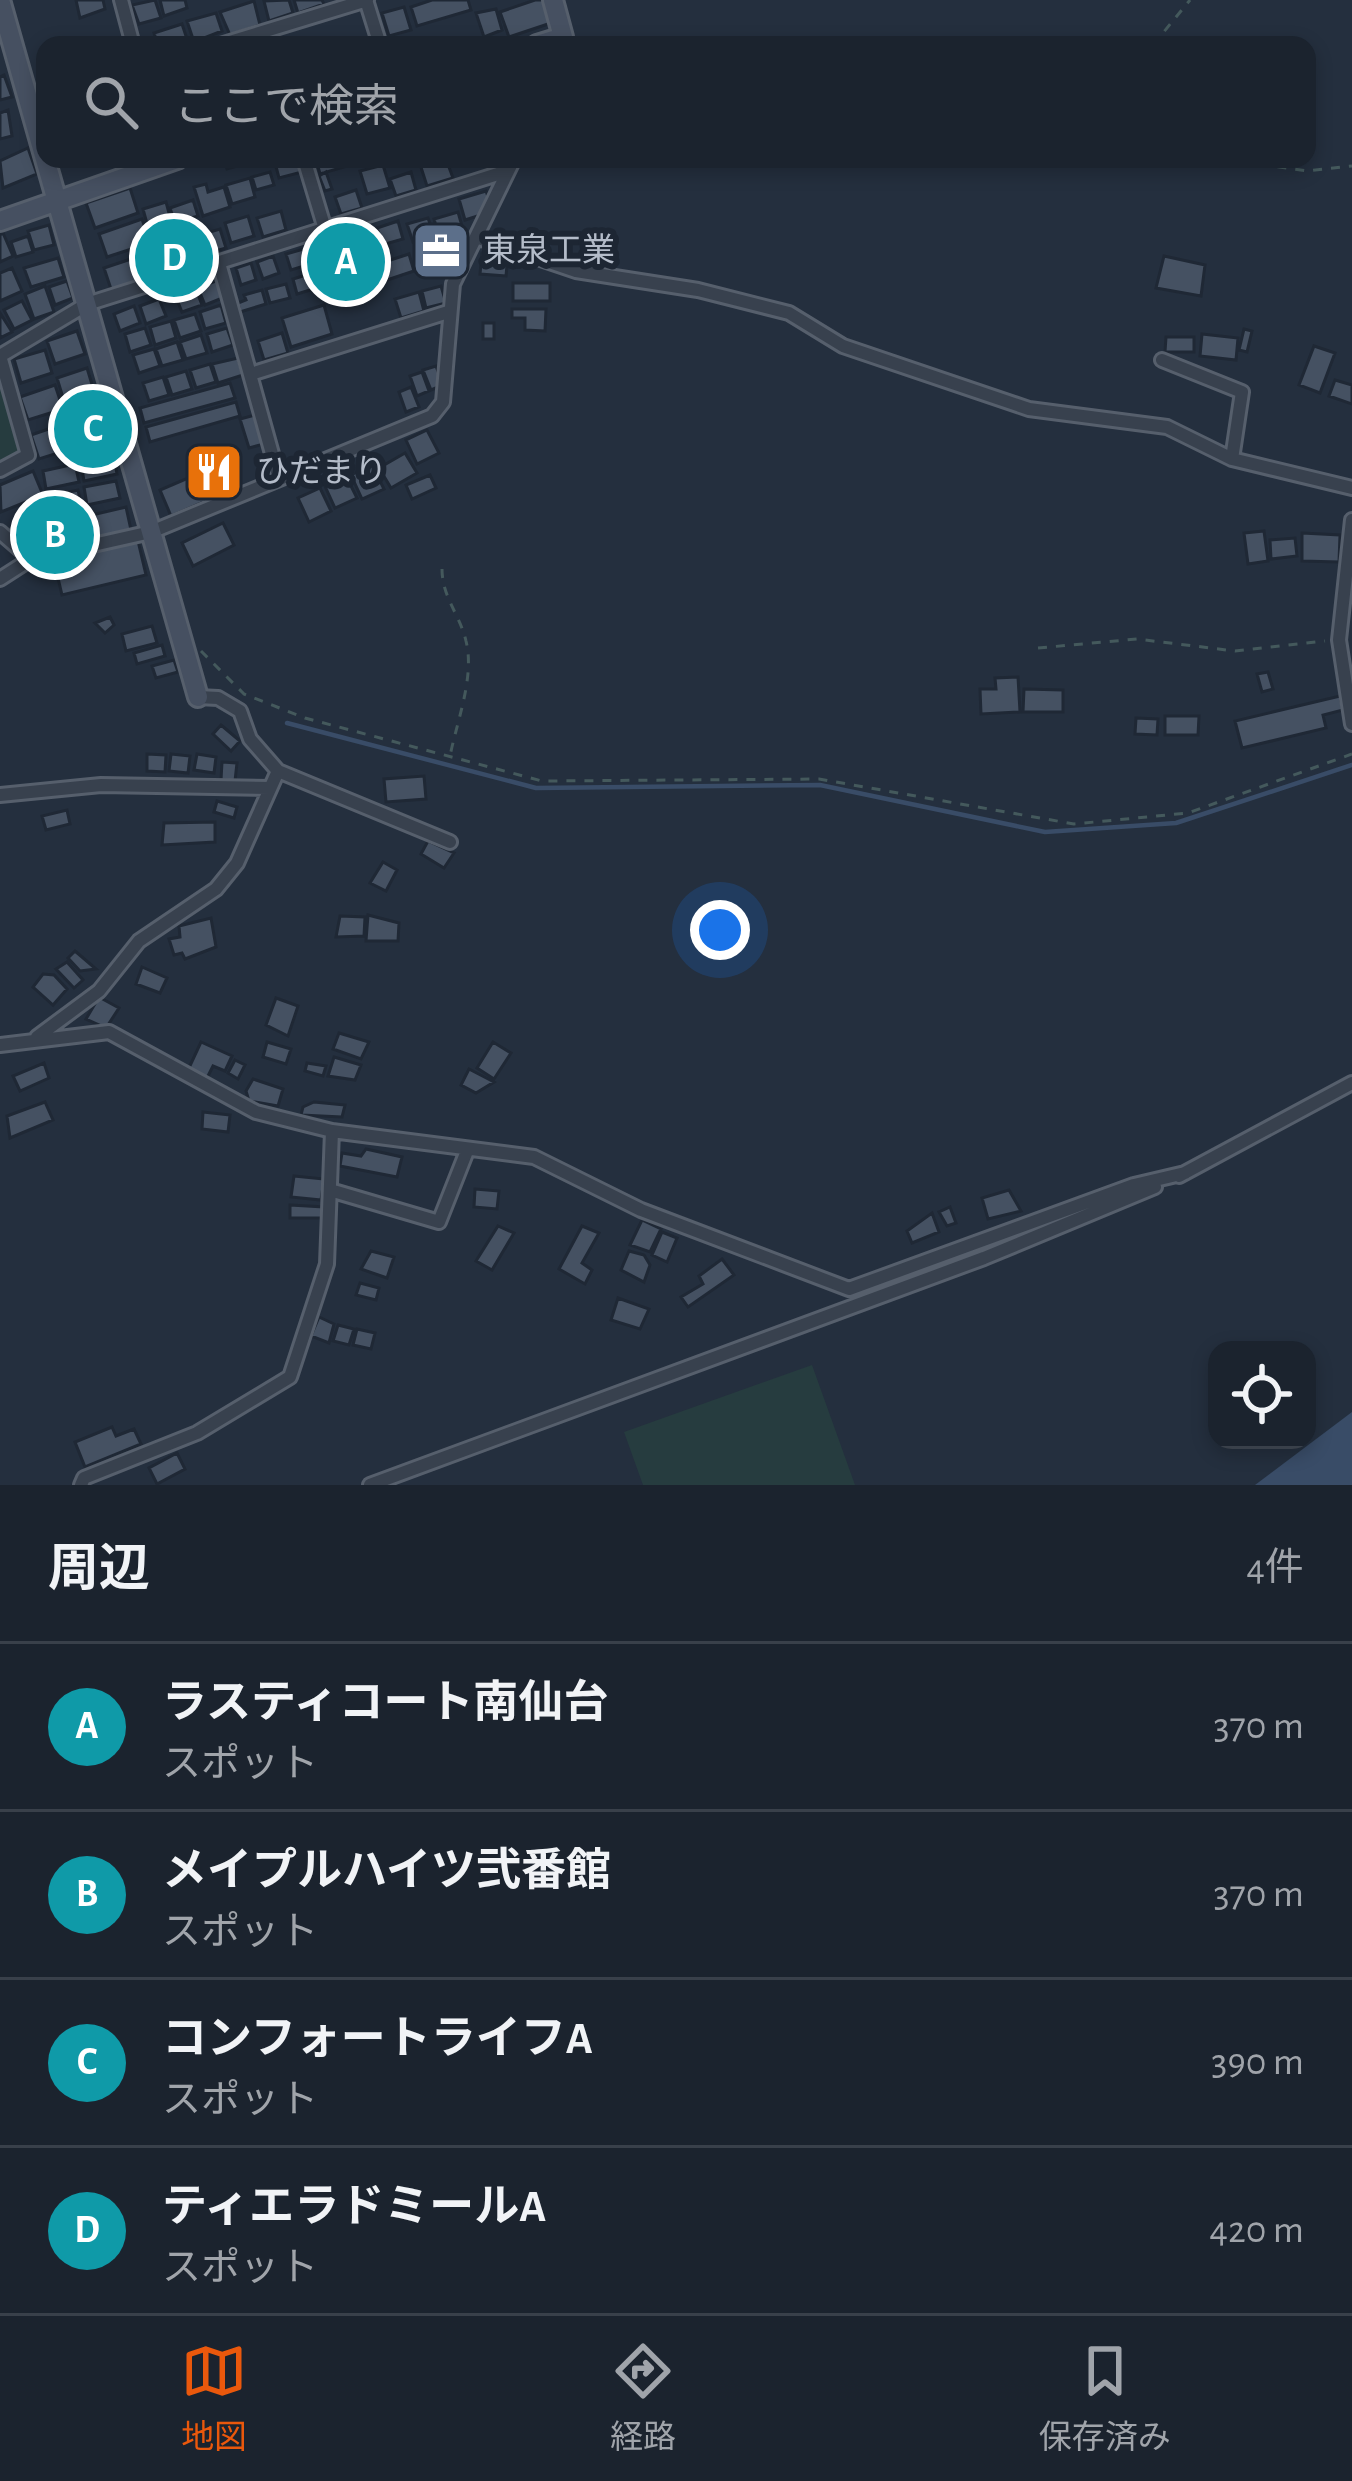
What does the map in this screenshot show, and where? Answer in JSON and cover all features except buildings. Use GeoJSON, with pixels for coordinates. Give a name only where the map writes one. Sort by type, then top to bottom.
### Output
{"type":"FeatureCollection","features":[{"type":"Feature","properties":{"kind":"street"},"geometry":{"type":"LineString","coordinates":[[0,0],[36,127]]}},
{"type":"Feature","properties":{"kind":"street"},"geometry":{"type":"LineString","coordinates":[[121,0],[131,36]]}},
{"type":"Feature","properties":{"kind":"street"},"geometry":{"type":"LineString","coordinates":[[249,36],[366,0],[377,36]]}},
{"type":"Feature","properties":{"kind":"street"},"geometry":{"type":"LineString","coordinates":[[553,0],[565,36]]}},
{"type":"Feature","properties":{"kind":"street"},"geometry":{"type":"LineString","coordinates":[[48,168],[198,697],[218,698],[240,710],[250,739],[278,771],[450,842]]}},
{"type":"Feature","properties":{"kind":"street"},"geometry":{"type":"LineString","coordinates":[[0,221],[145,168]]}},
{"type":"Feature","properties":{"kind":"street"},"geometry":{"type":"LineString","coordinates":[[307,168],[325,229]]}},
{"type":"Feature","properties":{"kind":"street"},"geometry":{"type":"LineString","coordinates":[[0,579],[31,559],[151,532],[432,416],[443,402],[448,312],[463,253],[476,237],[507,168]]}},
{"type":"Feature","properties":{"kind":"street"},"geometry":{"type":"LineString","coordinates":[[0,470],[28,455],[0,356],[87,304],[504,172]]}},
{"type":"Feature","properties":{"kind":"street"},"geometry":{"type":"LineString","coordinates":[[476,237],[576,271],[698,290],[789,313],[843,346],[1029,409],[1167,427],[1232,459],[1352,488]]}},
{"type":"Feature","properties":{"kind":"street"},"geometry":{"type":"LineString","coordinates":[[219,262],[279,479]]}},
{"type":"Feature","properties":{"kind":"street"},"geometry":{"type":"LineString","coordinates":[[251,374],[448,312]]}},
{"type":"Feature","properties":{"kind":"street"},"geometry":{"type":"LineString","coordinates":[[1162,360],[1242,392],[1232,459]]}},
{"type":"Feature","properties":{"kind":"street"},"geometry":{"type":"LineString","coordinates":[[1352,520],[1339,640],[1352,724]]}},
{"type":"Feature","properties":{"kind":"street"},"geometry":{"type":"LineString","coordinates":[[0,532],[31,559]]}},
{"type":"Feature","properties":{"kind":"street"},"geometry":{"type":"LineString","coordinates":[[31,1042],[99,991],[140,941],[216,889],[237,863],[278,771]]}},
{"type":"Feature","properties":{"kind":"street"},"geometry":{"type":"LineString","coordinates":[[0,795],[101,785],[270,788]]}},
{"type":"Feature","properties":{"kind":"street"},"geometry":{"type":"LineString","coordinates":[[0,1045],[109,1032],[227,1100],[332,1131],[555,1164],[641,1210],[849,1289],[1134,1185],[1185,1173]]}},
{"type":"Feature","properties":{"kind":"street"},"geometry":{"type":"LineString","coordinates":[[370,1485],[984,1258],[1185,1173],[1352,1083]]}},
{"type":"Feature","properties":{"kind":"street"},"geometry":{"type":"LineString","coordinates":[[81,1485],[84,1478],[196,1433],[290,1377],[327,1264],[332,1131]]}},
{"type":"Feature","properties":{"kind":"street"},"geometry":{"type":"LineString","coordinates":[[330,1190],[439,1222],[467,1151]]}},
{"type":"Feature","properties":{"kind":"path"},"geometry":{"type":"LineString","coordinates":[[1160,36],[1190,0]]}},
{"type":"Feature","properties":{"kind":"path"},"geometry":{"type":"LineString","coordinates":[[1286,168],[1307,171],[1352,166]]}},
{"type":"Feature","properties":{"kind":"path"},"geometry":{"type":"LineString","coordinates":[[442,568],[442,583],[466,638],[469,657],[450,758]]}},
{"type":"Feature","properties":{"kind":"path"},"geometry":{"type":"LineString","coordinates":[[1038,648],[1137,639],[1235,651],[1339,640]]}},
{"type":"Feature","properties":{"kind":"path"},"geometry":{"type":"LineString","coordinates":[[185,650],[205,653],[244,694],[305,718],[450,758],[562,782],[819,778],[1074,824],[1188,813],[1352,754]]}},
{"type":"Feature","properties":{"kind":"green space"},"geometry":{"type":"Polygon","coordinates":[[[0,384],[20,453],[0,463],[0,384]]]}},
{"type":"Feature","properties":{"kind":"green space"},"geometry":{"type":"Polygon","coordinates":[[[812,1365],[855,1485],[643,1485],[624,1432],[812,1365]]]}},
{"type":"Feature","properties":{"kind":"water"},"geometry":{"type":"Polygon","coordinates":[[[1352,1412],[1352,1485],[1255,1485],[1303,1449],[1316,1449],[1316,1439],[1352,1412]]]}},
{"type":"Feature","properties":{"kind":"waterway"},"geometry":{"type":"LineString","coordinates":[[287,723],[536,788],[820,785],[1045,832],[1176,823],[1352,765]]}},
{"type":"Feature","properties":{"kind":"place","name":"東泉工業"},"geometry":{"type":"Point","coordinates":[441,251]}},
{"type":"Feature","properties":{"kind":"place","name":"ティエラドミールA"},"geometry":{"type":"Point","coordinates":[174,258]}},
{"type":"Feature","properties":{"kind":"place","name":"ラスティコート南仙台"},"geometry":{"type":"Point","coordinates":[346,262]}},
{"type":"Feature","properties":{"kind":"place","name":"コンフォートライフA"},"geometry":{"type":"Point","coordinates":[93,429]}},
{"type":"Feature","properties":{"kind":"place","name":"ひだまり"},"geometry":{"type":"Point","coordinates":[214,472]}},
{"type":"Feature","properties":{"kind":"place","name":"メイプルハイツ弐番館"},"geometry":{"type":"Point","coordinates":[55,535]}}]}
